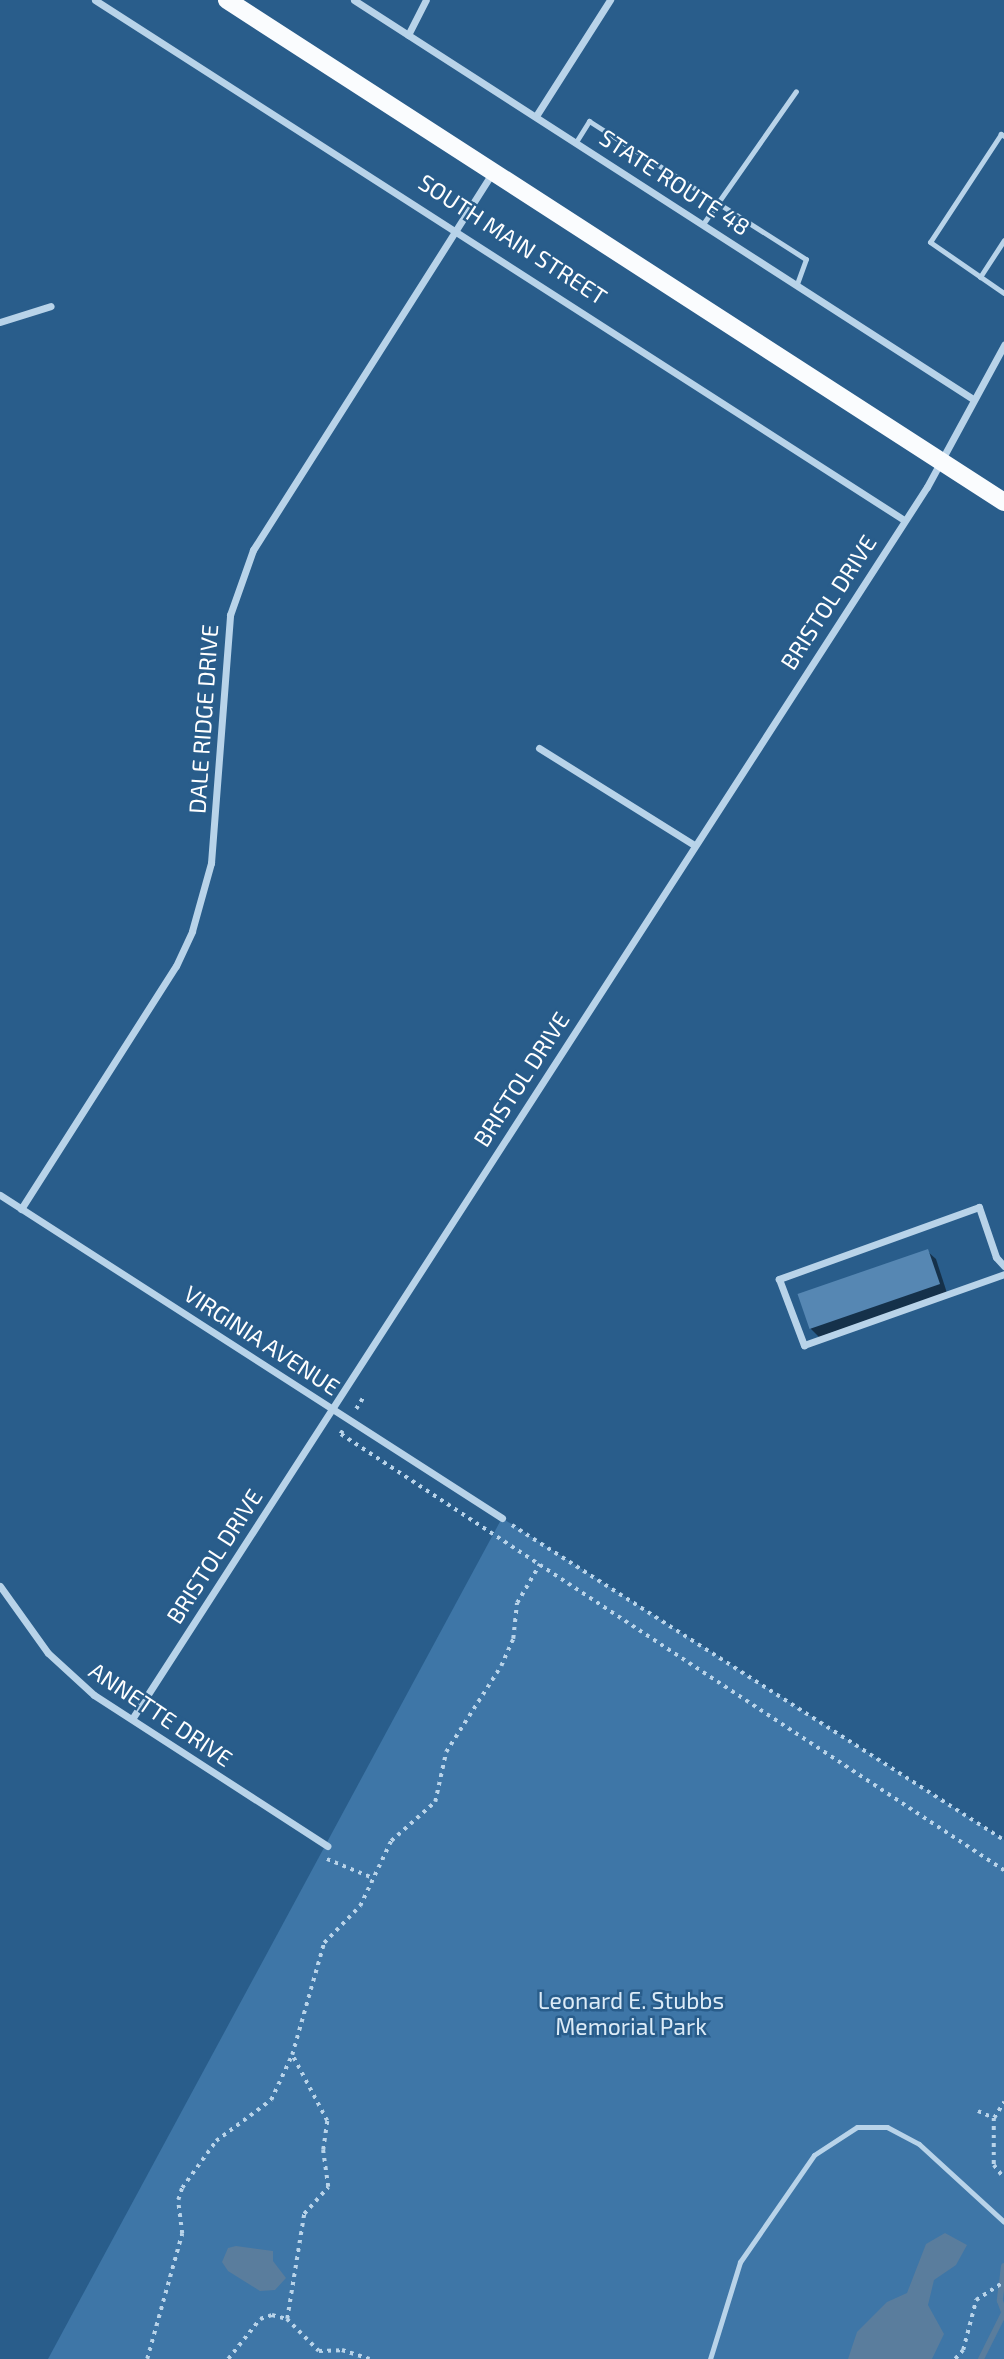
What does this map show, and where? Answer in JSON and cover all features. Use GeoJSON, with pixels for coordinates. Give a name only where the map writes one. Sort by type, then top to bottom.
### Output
{"type":"FeatureCollection","features":[{"type":"Feature","properties":{"kind":"main road","name":"SOUTH MAIN STREET"},"geometry":{"type":"LineString","coordinates":[[228,0],[1004,502]]}},
{"type":"Feature","properties":{"kind":"street","name":"SOUTH MAIN STREET"},"geometry":{"type":"LineString","coordinates":[[95,0],[904,520]]}},
{"type":"Feature","properties":{"kind":"street","name":"STATE ROUTE 48"},"geometry":{"type":"LineString","coordinates":[[354,0],[973,399]]}},
{"type":"Feature","properties":{"kind":"street"},"geometry":{"type":"LineString","coordinates":[[408,35],[426,0]]}},
{"type":"Feature","properties":{"kind":"street"},"geometry":{"type":"LineString","coordinates":[[536,116],[610,0]]}},
{"type":"Feature","properties":{"kind":"street","name":"DALE RIDGE DRIVE"},"geometry":{"type":"LineString","coordinates":[[21,1209],[176,965],[192,932],[211,863],[230,615],[253,550],[494,171]]}},
{"type":"Feature","properties":{"kind":"street"},"geometry":{"type":"LineString","coordinates":[[0,322],[51,306]]}},
{"type":"Feature","properties":{"kind":"street","name":"BRISTOL DRIVE"},"geometry":{"type":"LineString","coordinates":[[132,1719],[904,520],[1004,345]]}},
{"type":"Feature","properties":{"kind":"street"},"geometry":{"type":"LineString","coordinates":[[539,748],[694,845]]}},
{"type":"Feature","properties":{"kind":"street","name":"VIRGINIA AVENUE"},"geometry":{"type":"LineString","coordinates":[[0,1195],[502,1518]]}},
{"type":"Feature","properties":{"kind":"street"},"geometry":{"type":"LineString","coordinates":[[1004,1266],[979,1207],[779,1279],[804,1345],[1004,1274]]}},
{"type":"Feature","properties":{"kind":"street","name":"ANNETTE DRIVE"},"geometry":{"type":"LineString","coordinates":[[0,1586],[66,1672],[132,1719],[327,1846]]}},
{"type":"Feature","properties":{"kind":"lane"},"geometry":{"type":"LineString","coordinates":[[703,224],[796,92]]}},
{"type":"Feature","properties":{"kind":"lane"},"geometry":{"type":"LineString","coordinates":[[576,142],[589,121],[719,203],[806,259],[797,284]]}},
{"type":"Feature","properties":{"kind":"lane"},"geometry":{"type":"LineString","coordinates":[[1004,136],[1001,134],[930,242],[1004,293]]}},
{"type":"Feature","properties":{"kind":"lane"},"geometry":{"type":"LineString","coordinates":[[980,277],[1004,240]]}},
{"type":"Feature","properties":{"kind":"lane"},"geometry":{"type":"LineString","coordinates":[[710,2359],[740,2262],[814,2155],[857,2127],[887,2127],[919,2144],[1004,2222]]}},
{"type":"Feature","properties":{"kind":"path"},"geometry":{"type":"LineString","coordinates":[[364,1396],[341,1434],[1004,1870]]}},
{"type":"Feature","properties":{"kind":"path"},"geometry":{"type":"LineString","coordinates":[[502,1518],[1004,1840]]}},
{"type":"Feature","properties":{"kind":"path"},"geometry":{"type":"LineString","coordinates":[[147,2359],[182,2234],[178,2200],[182,2188],[233,2124],[262,2111],[292,2056],[324,1943],[360,1906],[391,1841],[435,1802],[446,1752],[501,1666],[513,1639],[517,1604],[540,1564]]}},
{"type":"Feature","properties":{"kind":"path"},"geometry":{"type":"LineString","coordinates":[[327,1846],[323,1857],[373,1878]]}},
{"type":"Feature","properties":{"kind":"path"},"geometry":{"type":"LineString","coordinates":[[288,2319],[304,2214],[328,2187],[329,2176],[324,2163],[327,2121],[292,2056]]}},
{"type":"Feature","properties":{"kind":"path"},"geometry":{"type":"LineString","coordinates":[[1004,2102],[994,2118],[994,2165],[1004,2178]]}},
{"type":"Feature","properties":{"kind":"path"},"geometry":{"type":"LineString","coordinates":[[978,2111],[994,2118]]}},
{"type":"Feature","properties":{"kind":"path"},"geometry":{"type":"LineString","coordinates":[[955,2359],[963,2350],[976,2300],[1004,2282]]}},
{"type":"Feature","properties":{"kind":"path"},"geometry":{"type":"LineString","coordinates":[[228,2359],[260,2319],[272,2315],[288,2319],[319,2351],[342,2350],[370,2359]]}},
{"type":"Feature","properties":{"kind":"green space","name":"Leonard E. Stubbs Memorial Park"},"geometry":{"type":"Polygon","coordinates":[[[502,1518],[1004,1840],[1004,2359],[48,2359],[502,1518]]]}},
{"type":"Feature","properties":{"kind":"shaded area"},"geometry":{"type":"Polygon","coordinates":[[[945,2233],[967,2245],[956,2265],[934,2280],[928,2305],[944,2334],[932,2359],[848,2359],[857,2332],[887,2302],[907,2293],[926,2244],[945,2233]]]}},
{"type":"Feature","properties":{"kind":"shaded area"},"geometry":{"type":"Polygon","coordinates":[[[236,2246],[273,2251],[273,2261],[286,2278],[275,2290],[260,2291],[228,2271],[222,2262],[228,2248],[236,2246]]]}},
{"type":"Feature","properties":{"kind":"building"},"geometry":{"type":"Polygon","coordinates":[[[928,1249],[940,1284],[810,1329],[798,1294],[928,1249]]]}},
{"type":"Feature","properties":{"kind":"waterway"},"geometry":{"type":"LineString","coordinates":[[1004,2266],[1000,2301],[1004,2312]]}},
{"type":"Feature","properties":{"kind":"waterway"},"geometry":{"type":"LineString","coordinates":[[981,2359],[1004,2313]]}}]}
